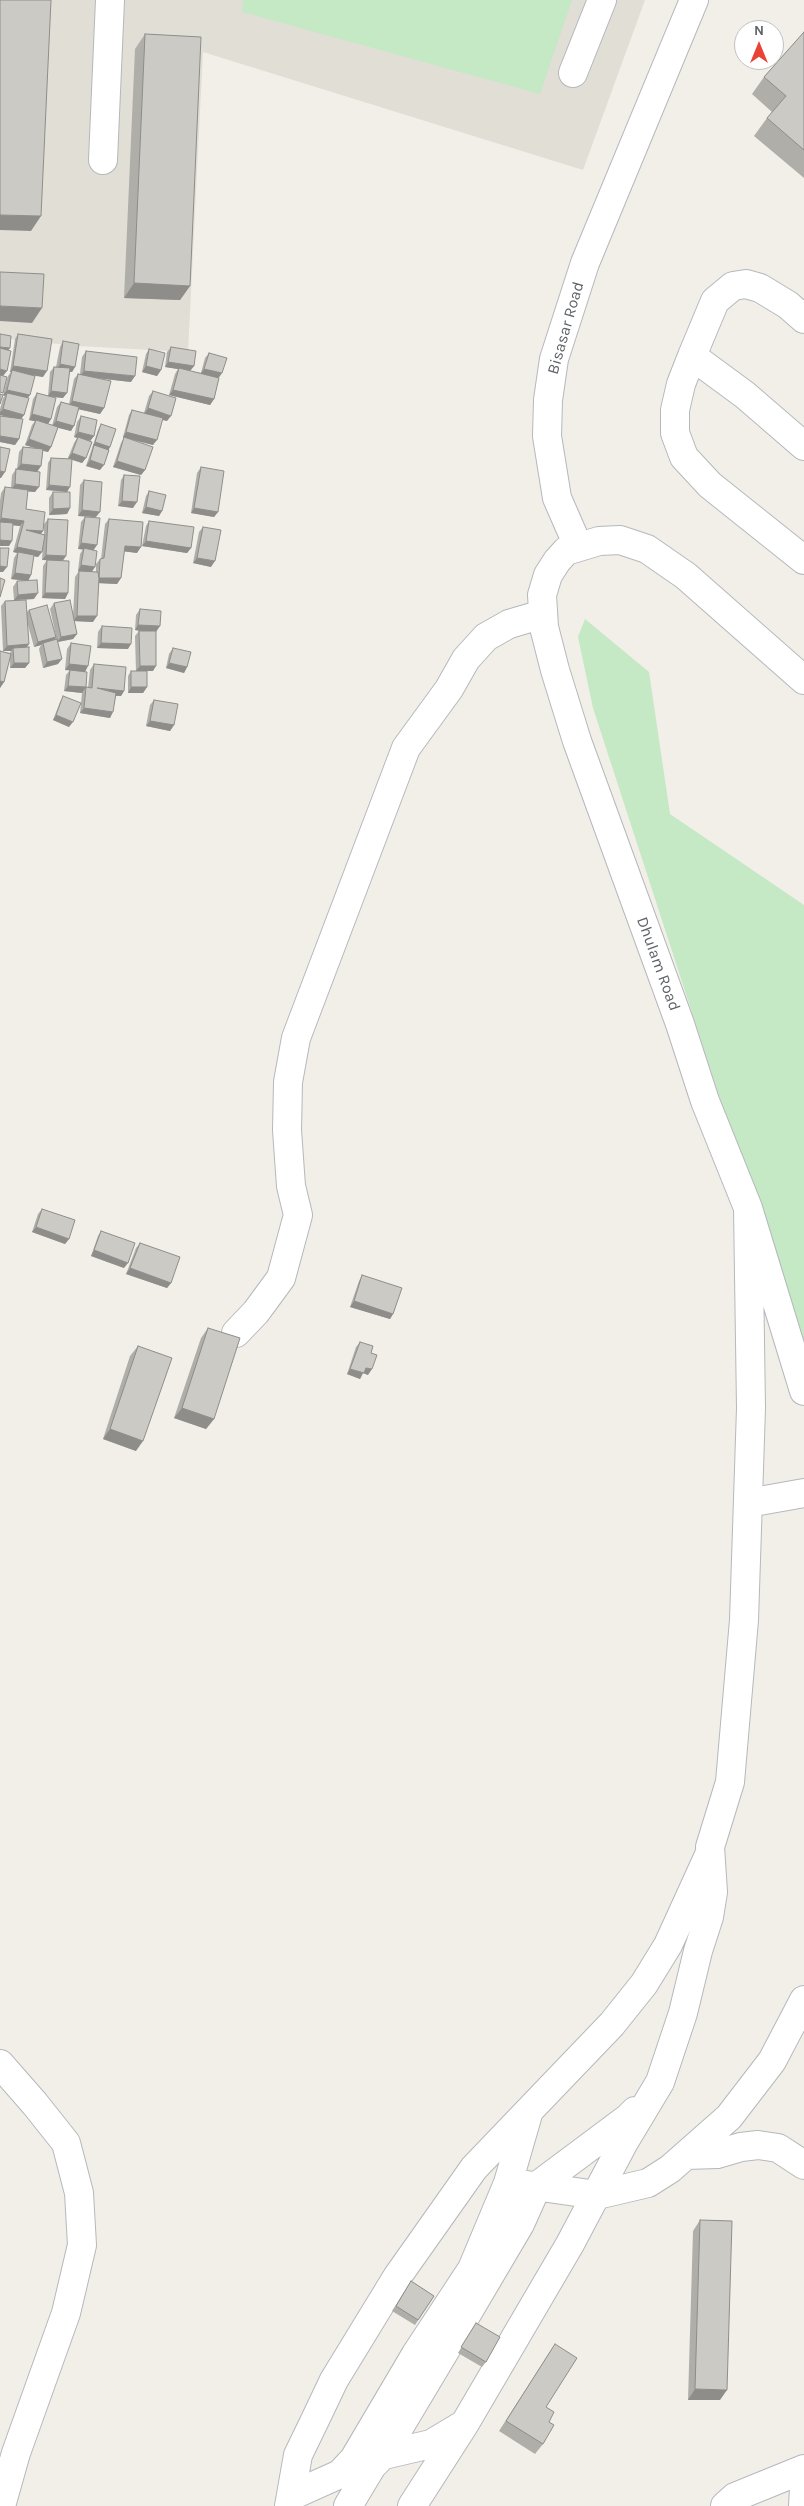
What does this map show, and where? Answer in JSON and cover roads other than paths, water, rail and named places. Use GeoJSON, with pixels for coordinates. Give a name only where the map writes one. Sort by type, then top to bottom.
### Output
{"type":"FeatureCollection","features":[{"type":"Feature","properties":{"kind":"street"},"geometry":{"type":"LineString","coordinates":[[103,160],[110,0]]}},
{"type":"Feature","properties":{"kind":"street"},"geometry":{"type":"LineString","coordinates":[[573,72],[602,0]]}},
{"type":"Feature","properties":{"kind":"street","name":"Bisasar Road"},"geometry":{"type":"LineString","coordinates":[[578,546],[556,498],[547,436],[548,400],[554,359],[585,263],[694,0]]}},
{"type":"Feature","properties":{"kind":"street"},"geometry":{"type":"LineString","coordinates":[[804,319],[760,288],[746,284],[733,286],[715,301],[681,384],[675,410],[675,434],[684,456],[710,485],[804,560]]}},
{"type":"Feature","properties":{"kind":"street"},"geometry":{"type":"LineString","coordinates":[[692,356],[745,396],[804,446]]}},
{"type":"Feature","properties":{"kind":"street"},"geometry":{"type":"LineString","coordinates":[[578,546],[599,541],[620,540],[647,549],[686,576],[804,680]]}},
{"type":"Feature","properties":{"kind":"street","name":"Dhulam Road"},"geometry":{"type":"LineString","coordinates":[[578,546],[566,551],[556,561],[548,575],[542,595],[544,627],[555,670],[577,741],[706,1101],[748,1208],[804,1391]]}},
{"type":"Feature","properties":{"kind":"street"},"geometry":{"type":"LineString","coordinates":[[236,1333],[256,1312],[281,1278],[287,1260],[298,1215],[291,1186],[287,1130],[288,1082],[296,1038],[406,748],[449,689],[466,659],[486,637],[509,624],[544,614]]}},
{"type":"Feature","properties":{"kind":"street"},"geometry":{"type":"LineString","coordinates":[[290,2501],[298,2455],[334,2380],[397,2277],[474,2168],[530,2107],[612,2024],[644,1984],[668,1945],[711,1852],[730,1782],[741,1658],[748,1503],[751,1326],[748,1208]]}},
{"type":"Feature","properties":{"kind":"street"},"geometry":{"type":"LineString","coordinates":[[748,1503],[804,1493]]}},
{"type":"Feature","properties":{"kind":"street"},"geometry":{"type":"LineString","coordinates":[[412,2506],[464,2425],[660,2082],[683,2013],[698,1951],[709,1917],[713,1892],[711,1852]]}},
{"type":"Feature","properties":{"kind":"street"},"geometry":{"type":"LineString","coordinates":[[474,2168],[508,2183],[597,2195],[648,2183],[686,2155],[729,2117],[772,2061],[804,2000]]}},
{"type":"Feature","properties":{"kind":"street"},"geometry":{"type":"LineString","coordinates":[[0,2064],[66,2143],[79,2193],[82,2245],[66,2313],[16,2453],[1,2506]]}},
{"type":"Feature","properties":{"kind":"street"},"geometry":{"type":"LineString","coordinates":[[348,2506],[372,2466],[382,2456],[520,2224],[538,2186],[628,2118],[660,2082]]}},
{"type":"Feature","properties":{"kind":"street"},"geometry":{"type":"LineString","coordinates":[[290,2501],[340,2474],[354,2460],[416,2354],[472,2269],[508,2183],[530,2107]]}},
{"type":"Feature","properties":{"kind":"street"},"geometry":{"type":"LineString","coordinates":[[686,2155],[717,2154],[741,2146],[758,2145],[778,2148],[804,2165]]}},
{"type":"Feature","properties":{"kind":"street"},"geometry":{"type":"LineString","coordinates":[[354,2460],[382,2456],[432,2444],[464,2425]]}},
{"type":"Feature","properties":{"kind":"street"},"geometry":{"type":"LineString","coordinates":[[725,2506],[735,2497],[804,2469]]}},
{"type":"Feature","properties":{"kind":"street"},"geometry":{"type":"LineString","coordinates":[[803,2506],[804,2488]]}}]}
